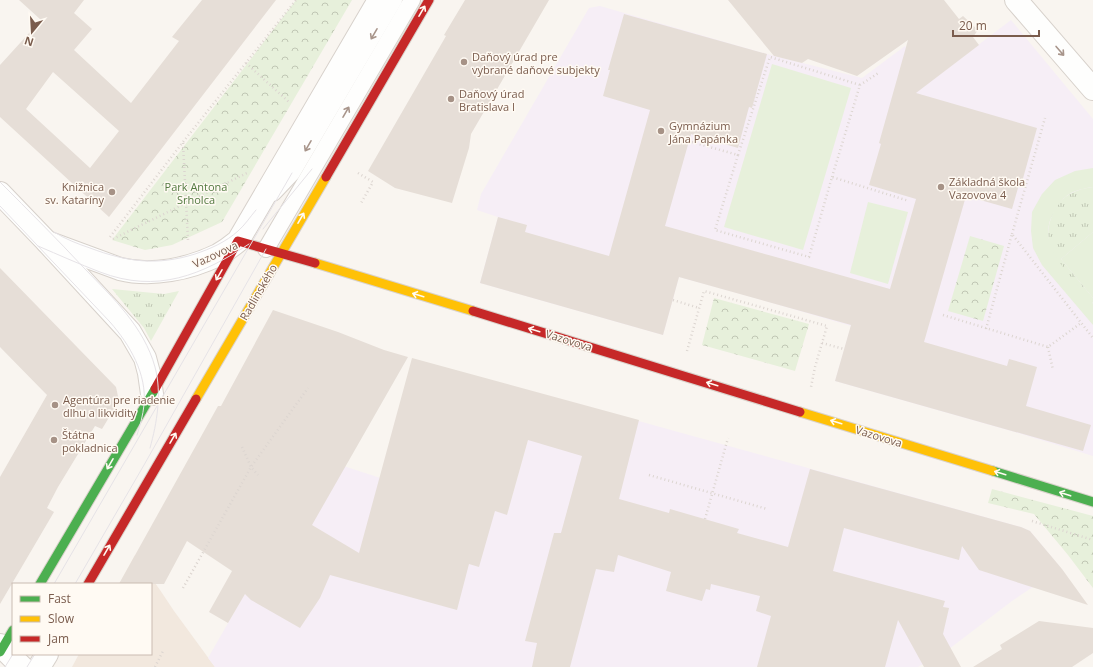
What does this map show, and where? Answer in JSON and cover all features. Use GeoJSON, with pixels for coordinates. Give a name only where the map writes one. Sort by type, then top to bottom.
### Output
{"type":"FeatureCollection","features":[{"type":"Feature","properties":{"kind":"main road","name":"Radlinského"},"geometry":{"type":"LineString","coordinates":[[89,583],[274,250],[429,0]]}},
{"type":"Feature","properties":{"kind":"main road","name":"Vazovova"},"geometry":{"type":"LineString","coordinates":[[238,241],[274,250],[1093,502]]}},
{"type":"Feature","properties":{"kind":"main road"},"geometry":{"type":"LineString","coordinates":[[41,583],[152,394],[238,241]]}},
{"type":"Feature","properties":{"kind":"street"},"geometry":{"type":"LineString","coordinates":[[238,241],[379,0]]}},
{"type":"Feature","properties":{"kind":"street"},"geometry":{"type":"LineString","coordinates":[[1016,0],[1093,89]]}},
{"type":"Feature","properties":{"kind":"street","name":"Vazovova"},"geometry":{"type":"LineString","coordinates":[[0,193],[130,332],[145,358],[152,394]]}},
{"type":"Feature","properties":{"kind":"street","name":"Vazovova"},"geometry":{"type":"LineString","coordinates":[[47,242],[120,269],[127,271],[150,272],[182,268],[199,263],[219,254],[238,241]]}},
{"type":"Feature","properties":{"kind":"street"},"geometry":{"type":"LineString","coordinates":[[4,644],[12,654]]}},
{"type":"Feature","properties":{"kind":"street"},"geometry":{"type":"LineString","coordinates":[[13,655],[22,667]]}},
{"type":"Feature","properties":{"kind":"street"},"geometry":{"type":"LineString","coordinates":[[39,667],[46,655]]}},
{"type":"Feature","properties":{"kind":"lane"},"geometry":{"type":"LineString","coordinates":[[256,210],[292,173],[394,0]]}},
{"type":"Feature","properties":{"kind":"lane"},"geometry":{"type":"LineString","coordinates":[[274,250],[412,0]]}},
{"type":"Feature","properties":{"kind":"path"},"geometry":{"type":"LineString","coordinates":[[106,242],[296,0]]}},
{"type":"Feature","properties":{"kind":"path"},"geometry":{"type":"LineString","coordinates":[[860,85],[770,57],[715,230],[809,257],[860,85],[880,72]]}},
{"type":"Feature","properties":{"kind":"path"},"geometry":{"type":"LineString","coordinates":[[246,63],[290,104]]}},
{"type":"Feature","properties":{"kind":"path"},"geometry":{"type":"LineString","coordinates":[[986,328],[1045,118]]}},
{"type":"Feature","properties":{"kind":"path"},"geometry":{"type":"LineString","coordinates":[[183,142],[188,244]]}},
{"type":"Feature","properties":{"kind":"path"},"geometry":{"type":"LineString","coordinates":[[692,142],[738,155]]}},
{"type":"Feature","properties":{"kind":"path"},"geometry":{"type":"LineString","coordinates":[[355,171],[373,182],[360,205]]}},
{"type":"Feature","properties":{"kind":"path"},"geometry":{"type":"LineString","coordinates":[[112,239],[249,172]]}},
{"type":"Feature","properties":{"kind":"path"},"geometry":{"type":"LineString","coordinates":[[832,177],[909,201]]}},
{"type":"Feature","properties":{"kind":"path"},"geometry":{"type":"LineString","coordinates":[[1012,234],[1093,338]]}},
{"type":"Feature","properties":{"kind":"path"},"geometry":{"type":"LineString","coordinates":[[687,351],[704,291],[828,326],[822,343],[811,387]]}},
{"type":"Feature","properties":{"kind":"path"},"geometry":{"type":"LineString","coordinates":[[673,300],[699,308]]}},
{"type":"Feature","properties":{"kind":"path"},"geometry":{"type":"LineString","coordinates":[[943,315],[1048,348]]}},
{"type":"Feature","properties":{"kind":"path"},"geometry":{"type":"LineString","coordinates":[[1048,348],[1081,323]]}},
{"type":"Feature","properties":{"kind":"path"},"geometry":{"type":"LineString","coordinates":[[822,343],[844,349]]}},
{"type":"Feature","properties":{"kind":"path"},"geometry":{"type":"LineString","coordinates":[[1048,348],[1053,370]]}},
{"type":"Feature","properties":{"kind":"path"},"geometry":{"type":"LineString","coordinates":[[183,588],[250,467],[308,388]]}},
{"type":"Feature","properties":{"kind":"path"},"geometry":{"type":"LineString","coordinates":[[705,519],[728,438]]}},
{"type":"Feature","properties":{"kind":"path"},"geometry":{"type":"LineString","coordinates":[[242,447],[250,467],[258,475]]}},
{"type":"Feature","properties":{"kind":"path"},"geometry":{"type":"LineString","coordinates":[[649,475],[767,509]]}},
{"type":"Feature","properties":{"kind":"path"},"geometry":{"type":"LineString","coordinates":[[1032,521],[1093,540]]}},
{"type":"Feature","properties":{"kind":"path"},"geometry":{"type":"LineString","coordinates":[[154,667],[163,651]]}},
{"type":"Feature","properties":{"kind":"shaded area"},"geometry":{"type":"Polygon","coordinates":[[[600,6],[767,54],[862,78],[905,46],[931,81],[1011,20],[1093,119],[1093,456],[835,381],[851,326],[759,299],[679,277],[663,335],[480,283],[498,217],[477,210],[481,194],[589,8],[600,6]]]}},
{"type":"Feature","properties":{"kind":"shaded area"},"geometry":{"type":"Polygon","coordinates":[[[541,394],[1021,527],[1030,531],[1061,568],[1012,601],[949,649],[918,667],[215,667],[208,658],[322,459],[405,486],[507,514],[541,394]]]}},
{"type":"Feature","properties":{"kind":"shaded area"},"geometry":{"type":"Polygon","coordinates":[[[135,555],[215,667],[72,667],[78,655],[152,655],[152,583],[120,583],[135,555]]]}},
{"type":"Feature","properties":{"kind":"green space","name":"Park Antona Srholca"},"geometry":{"type":"Polygon","coordinates":[[[296,0],[352,0],[222,222],[172,245],[145,250],[112,240],[296,0]]]}},
{"type":"Feature","properties":{"kind":"green space"},"geometry":{"type":"Polygon","coordinates":[[[772,64],[851,88],[803,250],[724,227],[772,64]]]}},
{"type":"Feature","properties":{"kind":"green space"},"geometry":{"type":"Polygon","coordinates":[[[1093,168],[1093,187],[1075,191],[1065,197],[1054,212],[1049,223],[1048,234],[1054,254],[1067,272],[1090,298],[1093,304],[1093,325],[1042,265],[1033,248],[1031,231],[1032,212],[1042,194],[1055,180],[1075,171],[1093,168]]]}},
{"type":"Feature","properties":{"kind":"green space"},"geometry":{"type":"Polygon","coordinates":[[[1093,187],[1093,232],[1061,259],[1093,298],[1093,303],[1069,276],[1053,254],[1050,247],[1048,232],[1053,213],[1062,200],[1071,193],[1093,187]]]}},
{"type":"Feature","properties":{"kind":"green space"},"geometry":{"type":"Polygon","coordinates":[[[868,202],[908,212],[888,284],[850,273],[868,202]]]}},
{"type":"Feature","properties":{"kind":"green space"},"geometry":{"type":"Polygon","coordinates":[[[1093,232],[1093,298],[1061,259],[1093,232]]]}},
{"type":"Feature","properties":{"kind":"green space"},"geometry":{"type":"Polygon","coordinates":[[[970,236],[1004,246],[983,321],[948,311],[970,236]]]}},
{"type":"Feature","properties":{"kind":"green space"},"geometry":{"type":"Polygon","coordinates":[[[112,289],[164,294],[179,291],[151,341],[144,328],[112,289]]]}},
{"type":"Feature","properties":{"kind":"green space"},"geometry":{"type":"Polygon","coordinates":[[[714,298],[809,324],[795,371],[702,345],[714,298]]]}},
{"type":"Feature","properties":{"kind":"green space"},"geometry":{"type":"Polygon","coordinates":[[[992,489],[1093,516],[1093,588],[1034,514],[988,503],[992,489]]]}},
{"type":"Feature","properties":{"kind":"building"},"geometry":{"type":"Polygon","coordinates":[[[19,0],[84,0],[74,13],[92,29],[74,50],[131,103],[179,41],[172,37],[202,0],[276,0],[109,217],[0,117],[0,65],[41,20],[19,0]],[[53,72],[26,109],[90,168],[119,131],[53,72]]]}},
{"type":"Feature","properties":{"kind":"building","name":"Daňový úrad Bratislava I"},"geometry":{"type":"Polygon","coordinates":[[[465,0],[549,0],[471,134],[469,148],[452,203],[395,188],[368,171],[446,36],[444,35],[465,0]]]}},
{"type":"Feature","properties":{"kind":"building"},"geometry":{"type":"Polygon","coordinates":[[[728,0],[944,0],[959,19],[963,16],[978,30],[973,37],[979,45],[916,93],[1037,128],[1022,182],[1020,181],[1012,209],[966,196],[924,342],[1007,366],[1009,359],[1037,367],[1026,406],[1091,425],[1083,451],[835,381],[851,325],[679,277],[663,335],[480,283],[498,217],[527,225],[525,232],[609,256],[650,110],[603,96],[610,70],[608,70],[624,14],[767,54],[752,108],[749,107],[738,148],[691,134],[665,226],[890,289],[916,199],[869,185],[881,144],[879,143],[908,40],[857,76],[808,59],[802,63],[774,56],[728,0]]]}},
{"type":"Feature","properties":{"kind":"building"},"geometry":{"type":"Polygon","coordinates":[[[0,268],[116,387],[119,401],[102,429],[95,426],[58,487],[47,508],[54,512],[0,604],[0,477],[47,395],[0,347],[0,268]]]}},
{"type":"Feature","properties":{"kind":"building"},"geometry":{"type":"Polygon","coordinates":[[[273,310],[338,332],[384,350],[408,357],[312,525],[359,553],[412,358],[639,420],[619,499],[669,513],[670,509],[739,529],[737,533],[788,547],[810,469],[1021,527],[1030,531],[1062,569],[1088,605],[979,570],[962,546],[959,560],[844,528],[833,571],[945,601],[943,607],[949,608],[943,634],[961,667],[924,667],[898,620],[885,667],[757,667],[771,616],[756,611],[760,596],[711,584],[710,590],[706,589],[702,601],[666,591],[671,572],[618,555],[614,572],[596,569],[570,667],[532,667],[537,643],[525,641],[554,533],[561,533],[582,456],[528,440],[507,515],[495,511],[479,567],[469,564],[457,610],[330,575],[320,598],[300,628],[251,600],[245,594],[228,623],[209,612],[232,571],[187,541],[164,584],[120,583],[218,406],[221,406],[273,310]]]}},
{"type":"Feature","properties":{"kind":"building"},"geometry":{"type":"Polygon","coordinates":[[[1039,621],[1093,628],[1093,653],[1072,667],[973,667],[1002,649],[1000,645],[1039,621]]]}},
{"type":"Feature","properties":{"kind":"tram line"},"geometry":{"type":"LineString","coordinates":[[263,229],[312,169]]}},
{"type":"Feature","properties":{"kind":"tram line"},"geometry":{"type":"LineString","coordinates":[[55,583],[292,173]]}},
{"type":"Feature","properties":{"kind":"tram line"},"geometry":{"type":"LineString","coordinates":[[0,182],[117,302],[143,339],[150,352],[155,367],[158,387],[157,418],[150,448]]}},
{"type":"Feature","properties":{"kind":"tram line"},"geometry":{"type":"LineString","coordinates":[[0,206],[110,322],[124,340],[136,360],[143,382],[144,393],[143,413],[137,435]]}},
{"type":"Feature","properties":{"kind":"tram line"},"geometry":{"type":"LineString","coordinates":[[54,232],[76,243],[117,257],[142,261],[168,260],[195,254],[223,242],[241,229],[256,210]]}},
{"type":"Feature","properties":{"kind":"tram line"},"geometry":{"type":"LineString","coordinates":[[38,246],[100,272],[121,278],[141,281],[160,281],[178,278],[214,265],[249,244]]}},
{"type":"Feature","properties":{"kind":"tram line"},"geometry":{"type":"LineString","coordinates":[[76,583],[266,249]]}},
{"type":"Feature","properties":{"kind":"tram line"},"geometry":{"type":"LineString","coordinates":[[5,667],[12,655]]}},
{"type":"Feature","properties":{"kind":"tram line"},"geometry":{"type":"LineString","coordinates":[[27,667],[34,655]]}},
{"type":"Feature","properties":{"kind":"traffic: fast"},"geometry":{"type":"LineString","coordinates":[[41,583],[155,389]]}},
{"type":"Feature","properties":{"kind":"traffic: fast"},"geometry":{"type":"LineString","coordinates":[[993,471],[1093,502]]}},
{"type":"Feature","properties":{"kind":"traffic: fast"},"geometry":{"type":"LineString","coordinates":[[0,652],[12,632]]}},
{"type":"Feature","properties":{"kind":"traffic: slow"},"geometry":{"type":"LineString","coordinates":[[196,399],[326,177]]}},
{"type":"Feature","properties":{"kind":"traffic: slow"},"geometry":{"type":"LineString","coordinates":[[315,263],[473,311]]}},
{"type":"Feature","properties":{"kind":"traffic: slow"},"geometry":{"type":"LineString","coordinates":[[800,412],[993,471]]}},
{"type":"Feature","properties":{"kind":"traffic: jam"},"geometry":{"type":"LineString","coordinates":[[326,177],[429,0]]}},
{"type":"Feature","properties":{"kind":"traffic: jam"},"geometry":{"type":"LineString","coordinates":[[155,389],[238,241],[315,263]]}},
{"type":"Feature","properties":{"kind":"traffic: jam"},"geometry":{"type":"LineString","coordinates":[[473,311],[800,412]]}},
{"type":"Feature","properties":{"kind":"traffic: jam"},"geometry":{"type":"LineString","coordinates":[[89,583],[196,399]]}},
{"type":"Feature","properties":{"kind":"place","name":"Daňový úrad pre vybrané daňové subjekty"},"geometry":{"type":"Point","coordinates":[464,62]}},
{"type":"Feature","properties":{"kind":"place","name":"Daňový úrad Bratislava I"},"geometry":{"type":"Point","coordinates":[451,99]}},
{"type":"Feature","properties":{"kind":"place","name":"Gymnázium Jána Papánka"},"geometry":{"type":"Point","coordinates":[661,131]}},
{"type":"Feature","properties":{"kind":"place","name":"Základná škola Vazovova 4"},"geometry":{"type":"Point","coordinates":[941,187]}},
{"type":"Feature","properties":{"kind":"place","name":"Knižnica sv. Kataríny"},"geometry":{"type":"Point","coordinates":[112,192]}},
{"type":"Feature","properties":{"kind":"place","name":"Agentúra pre riadenie dlhu a likvidity"},"geometry":{"type":"Point","coordinates":[55,405]}},
{"type":"Feature","properties":{"kind":"place","name":"Štátna pokladnica"},"geometry":{"type":"Point","coordinates":[54,440]}}]}
